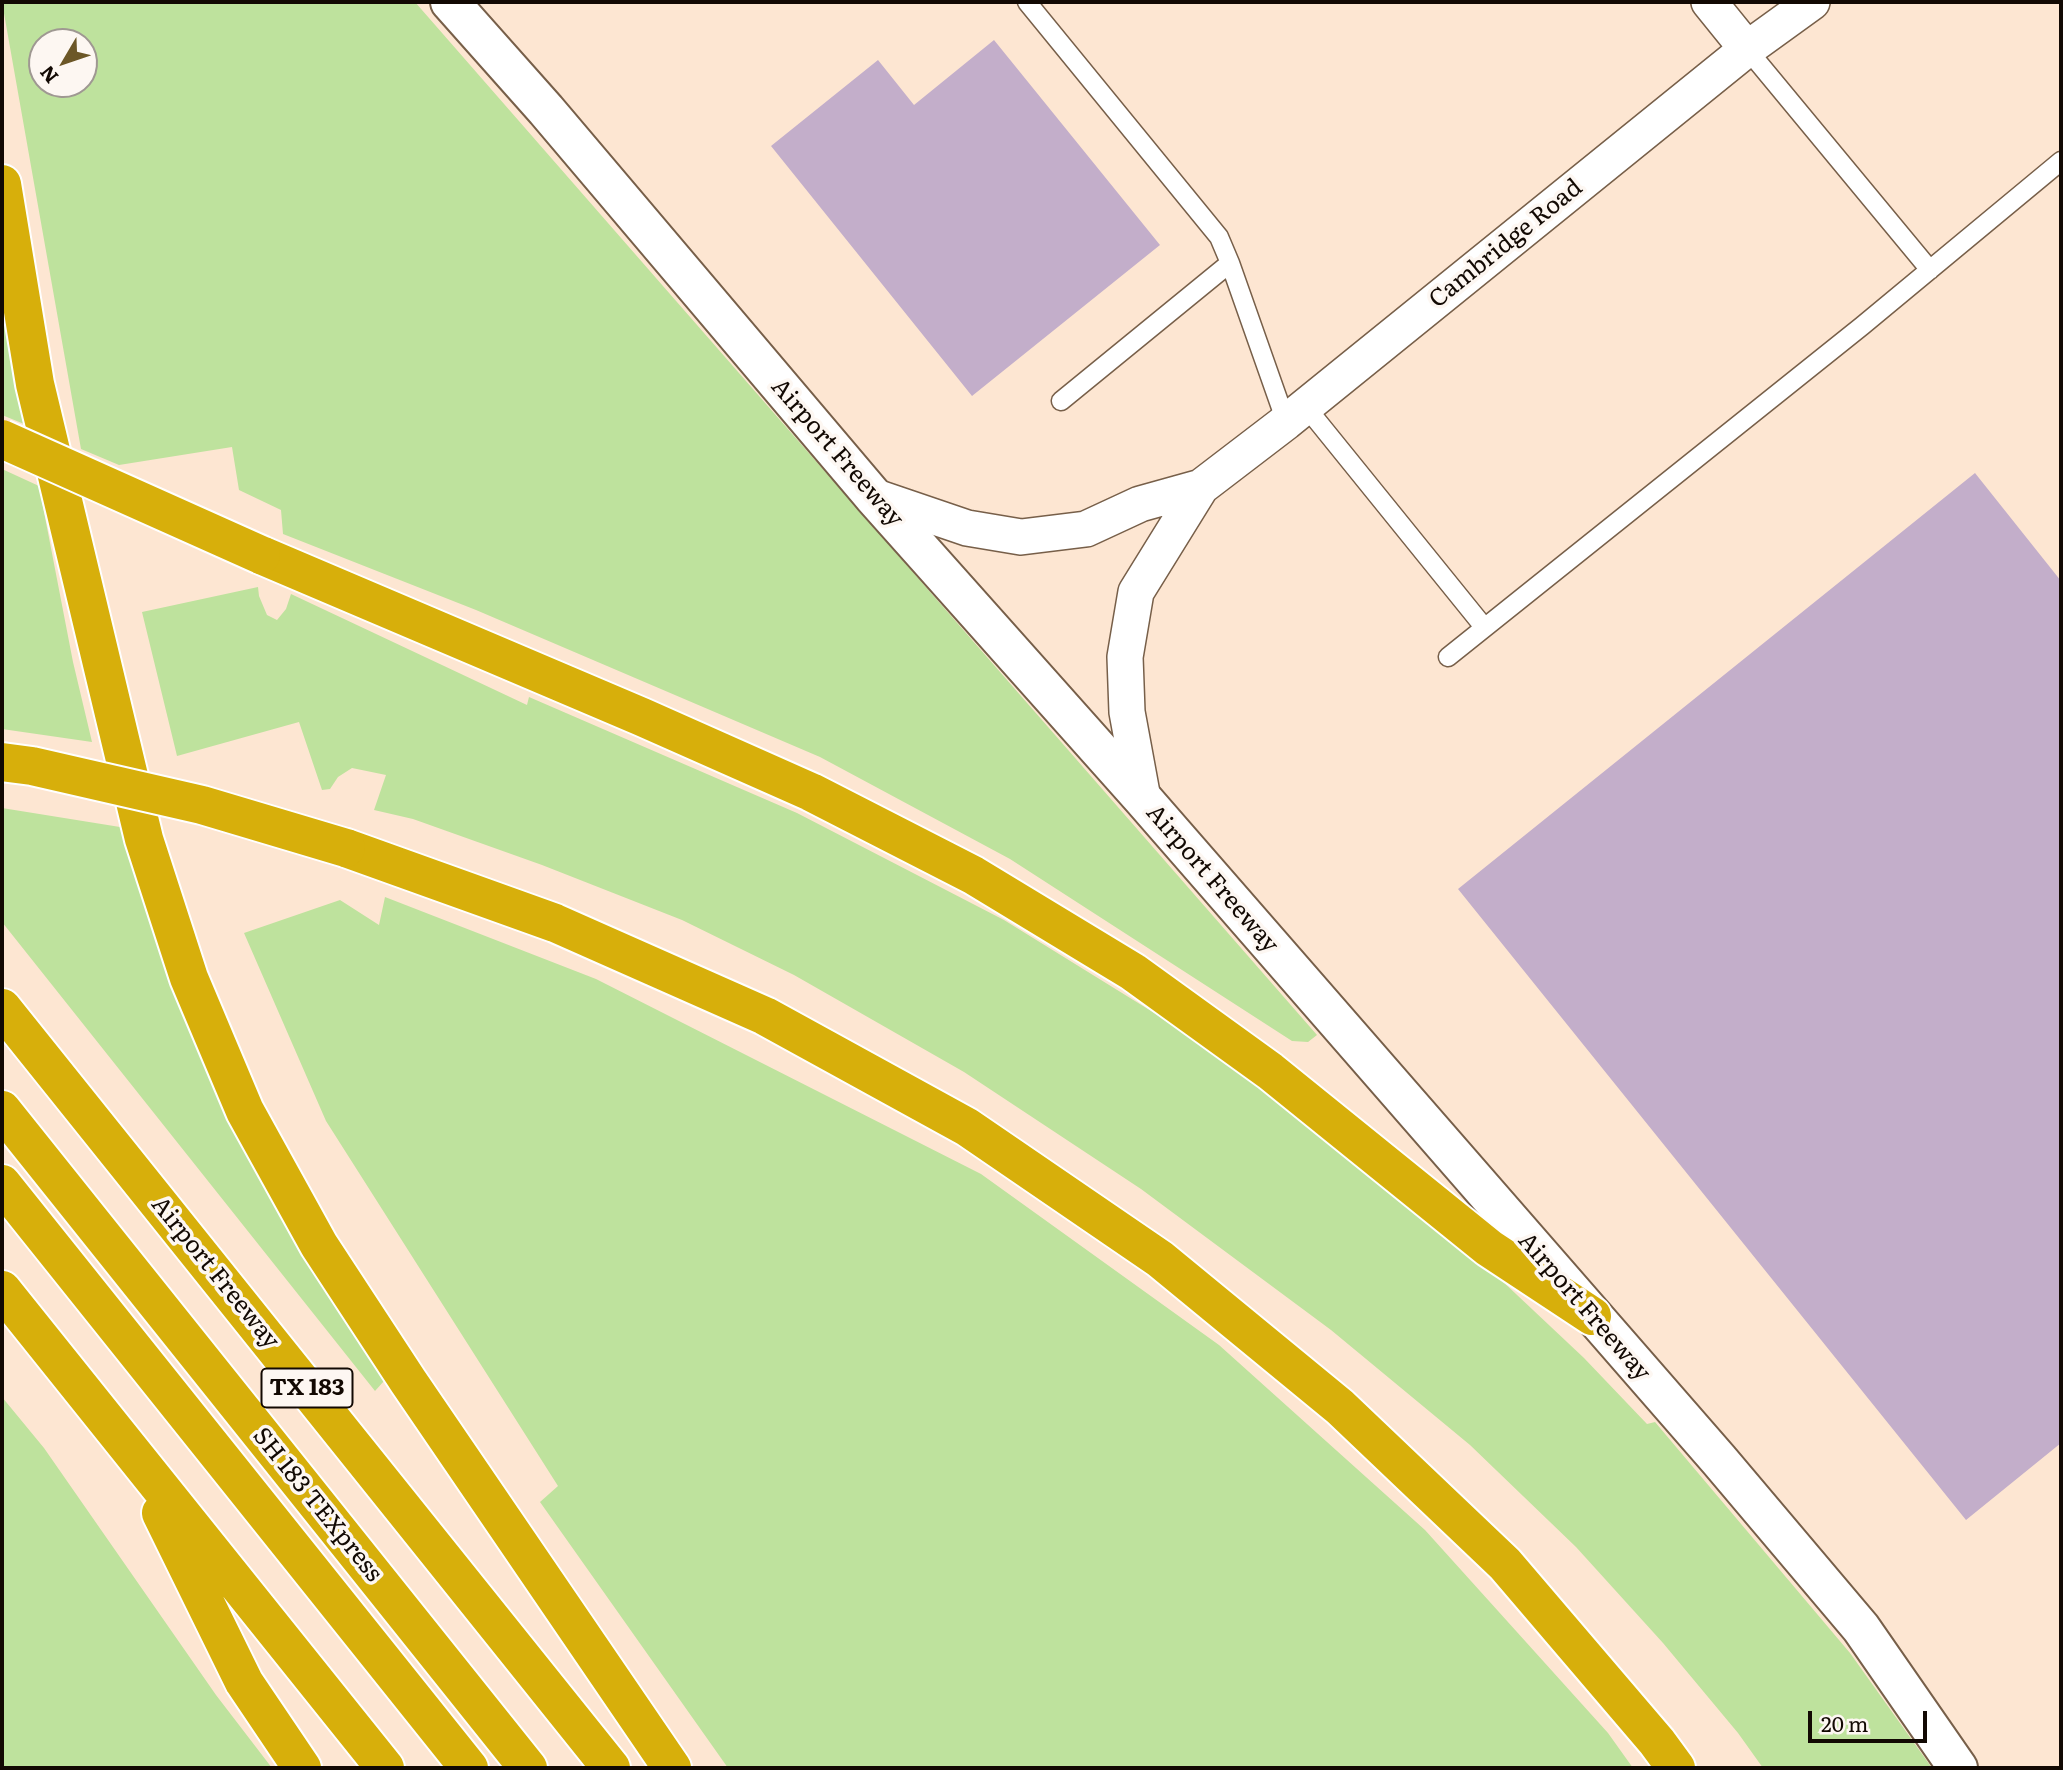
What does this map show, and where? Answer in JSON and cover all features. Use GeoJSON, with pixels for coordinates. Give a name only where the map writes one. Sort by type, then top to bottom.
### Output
{"type":"FeatureCollection","features":[{"type":"Feature","properties":{"kind":"highway"},"geometry":{"type":"LineString","coordinates":[[2,184],[35,384],[144,839],[189,978],[245,1111],[319,1245],[400,1370],[672,1768]]}},
{"type":"Feature","properties":{"kind":"highway"},"geometry":{"type":"LineString","coordinates":[[2,439],[261,555],[799,787],[973,875],[1133,972],[1270,1071],[1489,1248],[1592,1316]]}},
{"type":"Feature","properties":{"kind":"highway"},"geometry":{"type":"LineString","coordinates":[[2,762],[32,766],[202,805],[346,848],[555,923],[765,1016],[967,1127],[1148,1251],[1340,1407],[1505,1564],[1657,1742],[1675,1768]]}},
{"type":"Feature","properties":{"kind":"highway","name":"Airport Freeway"},"geometry":{"type":"LineString","coordinates":[[2,1008],[611,1768]]}},
{"type":"Feature","properties":{"kind":"highway","name":"SH 183 TEXpress"},"geometry":{"type":"LineString","coordinates":[[2,1110],[528,1768]]}},
{"type":"Feature","properties":{"kind":"highway","name":"SH 183 TEXpress"},"geometry":{"type":"LineString","coordinates":[[2,1184],[469,1768]]}},
{"type":"Feature","properties":{"kind":"highway"},"geometry":{"type":"LineString","coordinates":[[2,1290],[385,1768]]}},
{"type":"Feature","properties":{"kind":"highway"},"geometry":{"type":"LineString","coordinates":[[130,1450],[244,1682],[302,1768]]}},
{"type":"Feature","properties":{"kind":"main road","name":"Airport Freeway"},"geometry":{"type":"LineString","coordinates":[[450,2],[546,110],[873,496],[1143,799],[1719,1460],[1861,1628],[1958,1768]]}},
{"type":"Feature","properties":{"kind":"street"},"geometry":{"type":"LineString","coordinates":[[1709,2],[1747,49]]}},
{"type":"Feature","properties":{"kind":"street","name":"Cambridge Road"},"geometry":{"type":"LineString","coordinates":[[1143,799],[1127,712],[1125,657],[1136,592],[1200,487],[1296,414],[1747,49],[1812,2]]}},
{"type":"Feature","properties":{"kind":"street","name":"Cambridge Road"},"geometry":{"type":"LineString","coordinates":[[873,496],[967,528],[1021,537],[1086,529],[1140,504],[1200,487]]}},
{"type":"Feature","properties":{"kind":"lane"},"geometry":{"type":"LineString","coordinates":[[1027,2],[1219,237],[1296,414],[1485,627]]}},
{"type":"Feature","properties":{"kind":"lane"},"geometry":{"type":"LineString","coordinates":[[1747,49],[1930,270]]}},
{"type":"Feature","properties":{"kind":"lane"},"geometry":{"type":"LineString","coordinates":[[1448,657],[1930,270],[2061,161]]}},
{"type":"Feature","properties":{"kind":"lane"},"geometry":{"type":"LineString","coordinates":[[1061,401],[1230,263]]}},
{"type":"Feature","properties":{"kind":"green space"},"geometry":{"type":"Polygon","coordinates":[[[2,2],[415,2],[1317,1035],[1308,1042],[1292,1041],[1010,859],[820,757],[476,610],[283,534],[281,510],[239,490],[232,447],[119,465],[81,449],[2,2]]]}},
{"type":"Feature","properties":{"kind":"green space"},"geometry":{"type":"Polygon","coordinates":[[[2,273],[29,426],[2,415],[2,273]]]}},
{"type":"Feature","properties":{"kind":"green space"},"geometry":{"type":"Polygon","coordinates":[[[2,469],[39,486],[73,662],[92,742],[2,729],[2,469]]]}},
{"type":"Feature","properties":{"kind":"green space"},"geometry":{"type":"Polygon","coordinates":[[[258,587],[267,615],[277,620],[286,609],[291,594],[527,705],[529,697],[797,813],[1004,920],[1156,1014],[1295,1113],[1499,1278],[1584,1358],[1647,1424],[1655,1422],[1850,1653],[1932,1768],[1763,1768],[1738,1733],[1663,1643],[1576,1547],[1470,1445],[1331,1330],[1141,1189],[964,1072],[794,975],[682,920],[542,865],[413,819],[374,810],[386,775],[352,768],[338,777],[330,789],[322,790],[299,722],[177,756],[142,612],[258,587]]]}},
{"type":"Feature","properties":{"kind":"green space"},"geometry":{"type":"Polygon","coordinates":[[[2,808],[120,827],[199,1053],[250,1158],[322,1283],[384,1381],[375,1391],[2,922],[2,808]]]}},
{"type":"Feature","properties":{"kind":"green space"},"geometry":{"type":"Polygon","coordinates":[[[385,897],[596,979],[981,1174],[1219,1345],[1425,1530],[1608,1733],[1633,1768],[728,1768],[540,1502],[558,1486],[326,1121],[244,933],[340,900],[379,925],[385,897]]]}},
{"type":"Feature","properties":{"kind":"green space"},"geometry":{"type":"Polygon","coordinates":[[[2,1397],[44,1448],[216,1695],[272,1768],[2,1768],[2,1397]]]}},
{"type":"Feature","properties":{"kind":"building"},"geometry":{"type":"Polygon","coordinates":[[[994,40],[1160,245],[972,396],[771,146],[878,60],[914,105],[994,40]]]}},
{"type":"Feature","properties":{"kind":"building"},"geometry":{"type":"Polygon","coordinates":[[[1975,473],[2061,581],[2061,1443],[1966,1520],[1458,889],[1975,473]]]}}]}
